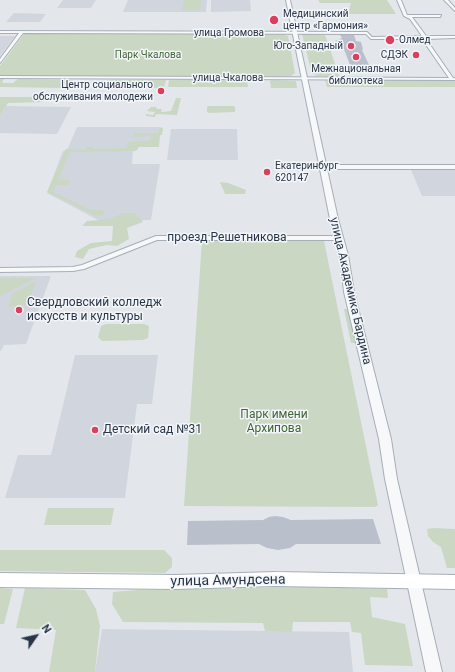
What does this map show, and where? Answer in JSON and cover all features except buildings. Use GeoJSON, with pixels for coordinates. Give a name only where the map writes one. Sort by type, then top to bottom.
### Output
{"type":"FeatureCollection","features":[{"type":"Feature","properties":{"kind":"main road","name":"улица Амундсена"},"geometry":{"type":"LineString","coordinates":[[0,580],[175,582],[275,579],[455,582]]}},
{"type":"Feature","properties":{"kind":"street","name":"улица Академика Бардина"},"geometry":{"type":"LineString","coordinates":[[288,0],[344,254],[350,292],[385,439],[391,479],[434,672]]}},
{"type":"Feature","properties":{"kind":"street"},"geometry":{"type":"LineString","coordinates":[[399,0],[406,16],[411,18],[453,79]]}},
{"type":"Feature","properties":{"kind":"street"},"geometry":{"type":"LineString","coordinates":[[446,0],[455,10]]}},
{"type":"Feature","properties":{"kind":"street"},"geometry":{"type":"LineString","coordinates":[[406,16],[440,16]]}},
{"type":"Feature","properties":{"kind":"street","name":"улица Громова"},"geometry":{"type":"LineString","coordinates":[[0,32],[367,33],[371,38],[455,37]]}},
{"type":"Feature","properties":{"kind":"street"},"geometry":{"type":"LineString","coordinates":[[0,62],[22,32]]}},
{"type":"Feature","properties":{"kind":"street","name":"улица Чкалова"},"geometry":{"type":"LineString","coordinates":[[0,78],[453,79]]}},
{"type":"Feature","properties":{"kind":"street"},"geometry":{"type":"LineString","coordinates":[[324,168],[455,167]]}},
{"type":"Feature","properties":{"kind":"street","name":"проезд Решетникова"},"geometry":{"type":"LineString","coordinates":[[0,270],[73,269],[96,263],[156,238],[340,238]]}},
{"type":"Feature","properties":{"kind":"shaded area"},"geometry":{"type":"Polygon","coordinates":[[[63,0],[96,0],[91,8],[57,8],[63,0]]]}},
{"type":"Feature","properties":{"kind":"shaded area"},"geometry":{"type":"Polygon","coordinates":[[[128,0],[207,0],[206,12],[123,12],[128,0]]]}},
{"type":"Feature","properties":{"kind":"shaded area"},"geometry":{"type":"Polygon","coordinates":[[[211,0],[250,0],[251,11],[211,12],[211,0]]]}},
{"type":"Feature","properties":{"kind":"shaded area"},"geometry":{"type":"Polygon","coordinates":[[[14,13],[46,14],[40,22],[6,22],[14,13]]]}},
{"type":"Feature","properties":{"kind":"shaded area"},"geometry":{"type":"Polygon","coordinates":[[[0,36],[15,36],[0,56],[0,36]]]}},
{"type":"Feature","properties":{"kind":"shaded area"},"geometry":{"type":"Polygon","coordinates":[[[6,106],[71,107],[57,134],[0,133],[0,116],[6,106]]]}},
{"type":"Feature","properties":{"kind":"shaded area"},"geometry":{"type":"Polygon","coordinates":[[[77,127],[159,127],[156,143],[136,143],[133,151],[132,164],[160,164],[151,220],[100,221],[47,193],[63,151],[67,150],[77,127]]]}},
{"type":"Feature","properties":{"kind":"shaded area"},"geometry":{"type":"Polygon","coordinates":[[[171,129],[237,129],[238,160],[167,160],[171,129]]]}},
{"type":"Feature","properties":{"kind":"shaded area"},"geometry":{"type":"Polygon","coordinates":[[[411,170],[455,170],[455,196],[422,196],[411,170]]]}},
{"type":"Feature","properties":{"kind":"shaded area","name":"Свердловский колледж искусств и культуры"},"geometry":{"type":"Polygon","coordinates":[[[0,276],[51,276],[26,344],[4,345],[1,351],[0,351],[0,276]]]}},
{"type":"Feature","properties":{"kind":"shaded area","name":"Детский сад №31"},"geometry":{"type":"Polygon","coordinates":[[[75,355],[158,355],[152,404],[137,404],[125,498],[5,498],[18,455],[51,455],[75,355]]]}},
{"type":"Feature","properties":{"kind":"shaded area"},"geometry":{"type":"Polygon","coordinates":[[[102,629],[349,632],[353,672],[95,672],[102,629]]]}},
{"type":"Feature","properties":{"kind":"green space"},"geometry":{"type":"Polygon","coordinates":[[[184,0],[201,0],[200,10],[182,10],[184,0]]]}},
{"type":"Feature","properties":{"kind":"green space"},"geometry":{"type":"Polygon","coordinates":[[[318,0],[387,0],[396,14],[348,14],[351,3],[320,3],[318,0]]]}},
{"type":"Feature","properties":{"kind":"green space","name":"Парк Чкалова"},"geometry":{"type":"Polygon","coordinates":[[[24,34],[281,34],[288,36],[295,73],[291,76],[0,76],[0,66],[24,34]]]}},
{"type":"Feature","properties":{"kind":"green space"},"geometry":{"type":"Polygon","coordinates":[[[302,34],[325,35],[328,43],[325,43],[326,46],[329,46],[339,76],[313,76],[318,74],[312,74],[302,34]]]}},
{"type":"Feature","properties":{"kind":"green space"},"geometry":{"type":"Polygon","coordinates":[[[0,79],[4,79],[2,82],[4,83],[13,83],[18,79],[72,80],[69,86],[65,88],[0,87],[0,79]]]}},
{"type":"Feature","properties":{"kind":"green space"},"geometry":{"type":"Polygon","coordinates":[[[166,80],[164,87],[161,88],[106,87],[108,82],[106,81],[166,80]]]}},
{"type":"Feature","properties":{"kind":"green space"},"geometry":{"type":"Polygon","coordinates":[[[169,80],[246,80],[248,87],[168,87],[169,80]]]}},
{"type":"Feature","properties":{"kind":"green space"},"geometry":{"type":"Polygon","coordinates":[[[325,80],[455,80],[455,87],[327,87],[325,80]]]}},
{"type":"Feature","properties":{"kind":"green space"},"geometry":{"type":"Polygon","coordinates":[[[270,81],[296,81],[297,88],[271,88],[270,81]]]}},
{"type":"Feature","properties":{"kind":"green space"},"geometry":{"type":"Polygon","coordinates":[[[0,97],[45,97],[42,102],[8,103],[0,116],[0,97]]]}},
{"type":"Feature","properties":{"kind":"green space"},"geometry":{"type":"Polygon","coordinates":[[[176,98],[181,98],[177,115],[156,114],[155,117],[146,116],[146,114],[153,115],[155,112],[147,111],[151,107],[162,109],[161,112],[171,111],[176,98]]]}},
{"type":"Feature","properties":{"kind":"green space"},"geometry":{"type":"Polygon","coordinates":[[[233,106],[235,107],[235,112],[209,113],[207,112],[207,107],[233,106]]]}},
{"type":"Feature","properties":{"kind":"green space"},"geometry":{"type":"Polygon","coordinates":[[[159,127],[163,128],[162,135],[160,135],[159,147],[139,147],[136,151],[70,152],[58,179],[70,180],[68,185],[56,185],[53,192],[91,210],[104,210],[103,216],[94,215],[47,192],[66,149],[85,150],[87,147],[93,147],[93,149],[126,148],[129,142],[150,141],[151,136],[134,137],[134,133],[158,133],[159,127]]]}},
{"type":"Feature","properties":{"kind":"green space"},"geometry":{"type":"Polygon","coordinates":[[[220,182],[228,183],[246,190],[245,194],[225,194],[220,182]]]}},
{"type":"Feature","properties":{"kind":"green space"},"geometry":{"type":"Polygon","coordinates":[[[123,213],[135,213],[143,222],[127,228],[129,239],[117,246],[107,245],[89,249],[83,259],[75,257],[77,251],[91,243],[112,241],[113,226],[82,226],[87,221],[110,219],[123,213]]]}},
{"type":"Feature","properties":{"kind":"green space","name":"Парк имени Архипова"},"geometry":{"type":"Polygon","coordinates":[[[202,240],[324,241],[378,505],[375,507],[184,506],[202,240]]]}},
{"type":"Feature","properties":{"kind":"green space"},"geometry":{"type":"Polygon","coordinates":[[[0,278],[36,278],[0,296],[0,278]]]}},
{"type":"Feature","properties":{"kind":"green space"},"geometry":{"type":"Polygon","coordinates":[[[36,281],[28,305],[9,307],[12,294],[36,281]]]}},
{"type":"Feature","properties":{"kind":"green space"},"geometry":{"type":"Polygon","coordinates":[[[344,309],[349,309],[357,343],[351,343],[344,309]]]}},
{"type":"Feature","properties":{"kind":"green space"},"geometry":{"type":"Polygon","coordinates":[[[106,324],[144,324],[149,326],[148,338],[143,340],[102,341],[98,337],[101,326],[106,324]]]}},
{"type":"Feature","properties":{"kind":"green space"},"geometry":{"type":"Polygon","coordinates":[[[48,508],[114,508],[111,525],[44,525],[48,508]]]}},
{"type":"Feature","properties":{"kind":"green space"},"geometry":{"type":"Polygon","coordinates":[[[427,529],[455,529],[455,568],[447,568],[441,547],[433,542],[428,536],[427,529]]]}},
{"type":"Feature","properties":{"kind":"green space"},"geometry":{"type":"Polygon","coordinates":[[[0,550],[164,550],[172,558],[172,567],[165,573],[0,571],[0,550]]]}},
{"type":"Feature","properties":{"kind":"green space"},"geometry":{"type":"Polygon","coordinates":[[[308,587],[387,589],[388,598],[370,597],[372,617],[405,624],[413,666],[365,665],[361,633],[352,632],[350,622],[293,622],[292,632],[265,631],[263,623],[123,622],[112,604],[113,592],[138,590],[308,587]]]}},
{"type":"Feature","properties":{"kind":"green space"},"geometry":{"type":"Polygon","coordinates":[[[0,588],[13,589],[4,624],[0,624],[0,588]]]}},
{"type":"Feature","properties":{"kind":"green space"},"geometry":{"type":"Polygon","coordinates":[[[25,588],[85,590],[96,609],[100,626],[95,672],[49,672],[56,630],[16,628],[25,588]]]}},
{"type":"Feature","properties":{"kind":"place","name":"Медицинский центр «Гармония»"},"geometry":{"type":"Point","coordinates":[274,20]}},
{"type":"Feature","properties":{"kind":"place","name":"Олмед"},"geometry":{"type":"Point","coordinates":[390,40]}},
{"type":"Feature","properties":{"kind":"place","name":"Юго-Западный"},"geometry":{"type":"Point","coordinates":[351,46]}},
{"type":"Feature","properties":{"kind":"place","name":"СДЭК"},"geometry":{"type":"Point","coordinates":[416,55]}},
{"type":"Feature","properties":{"kind":"place","name":"Межнациональная библиотека"},"geometry":{"type":"Point","coordinates":[356,57]}},
{"type":"Feature","properties":{"kind":"place","name":"Центр социального обслуживания молодежи"},"geometry":{"type":"Point","coordinates":[161,91]}},
{"type":"Feature","properties":{"kind":"place","name":"Екатеринбург 620147"},"geometry":{"type":"Point","coordinates":[267,172]}},
{"type":"Feature","properties":{"kind":"place","name":"Свердловский колледж искусств и культуры"},"geometry":{"type":"Point","coordinates":[19,310]}},
{"type":"Feature","properties":{"kind":"place","name":"Детский сад №31"},"geometry":{"type":"Point","coordinates":[95,430]}}]}
